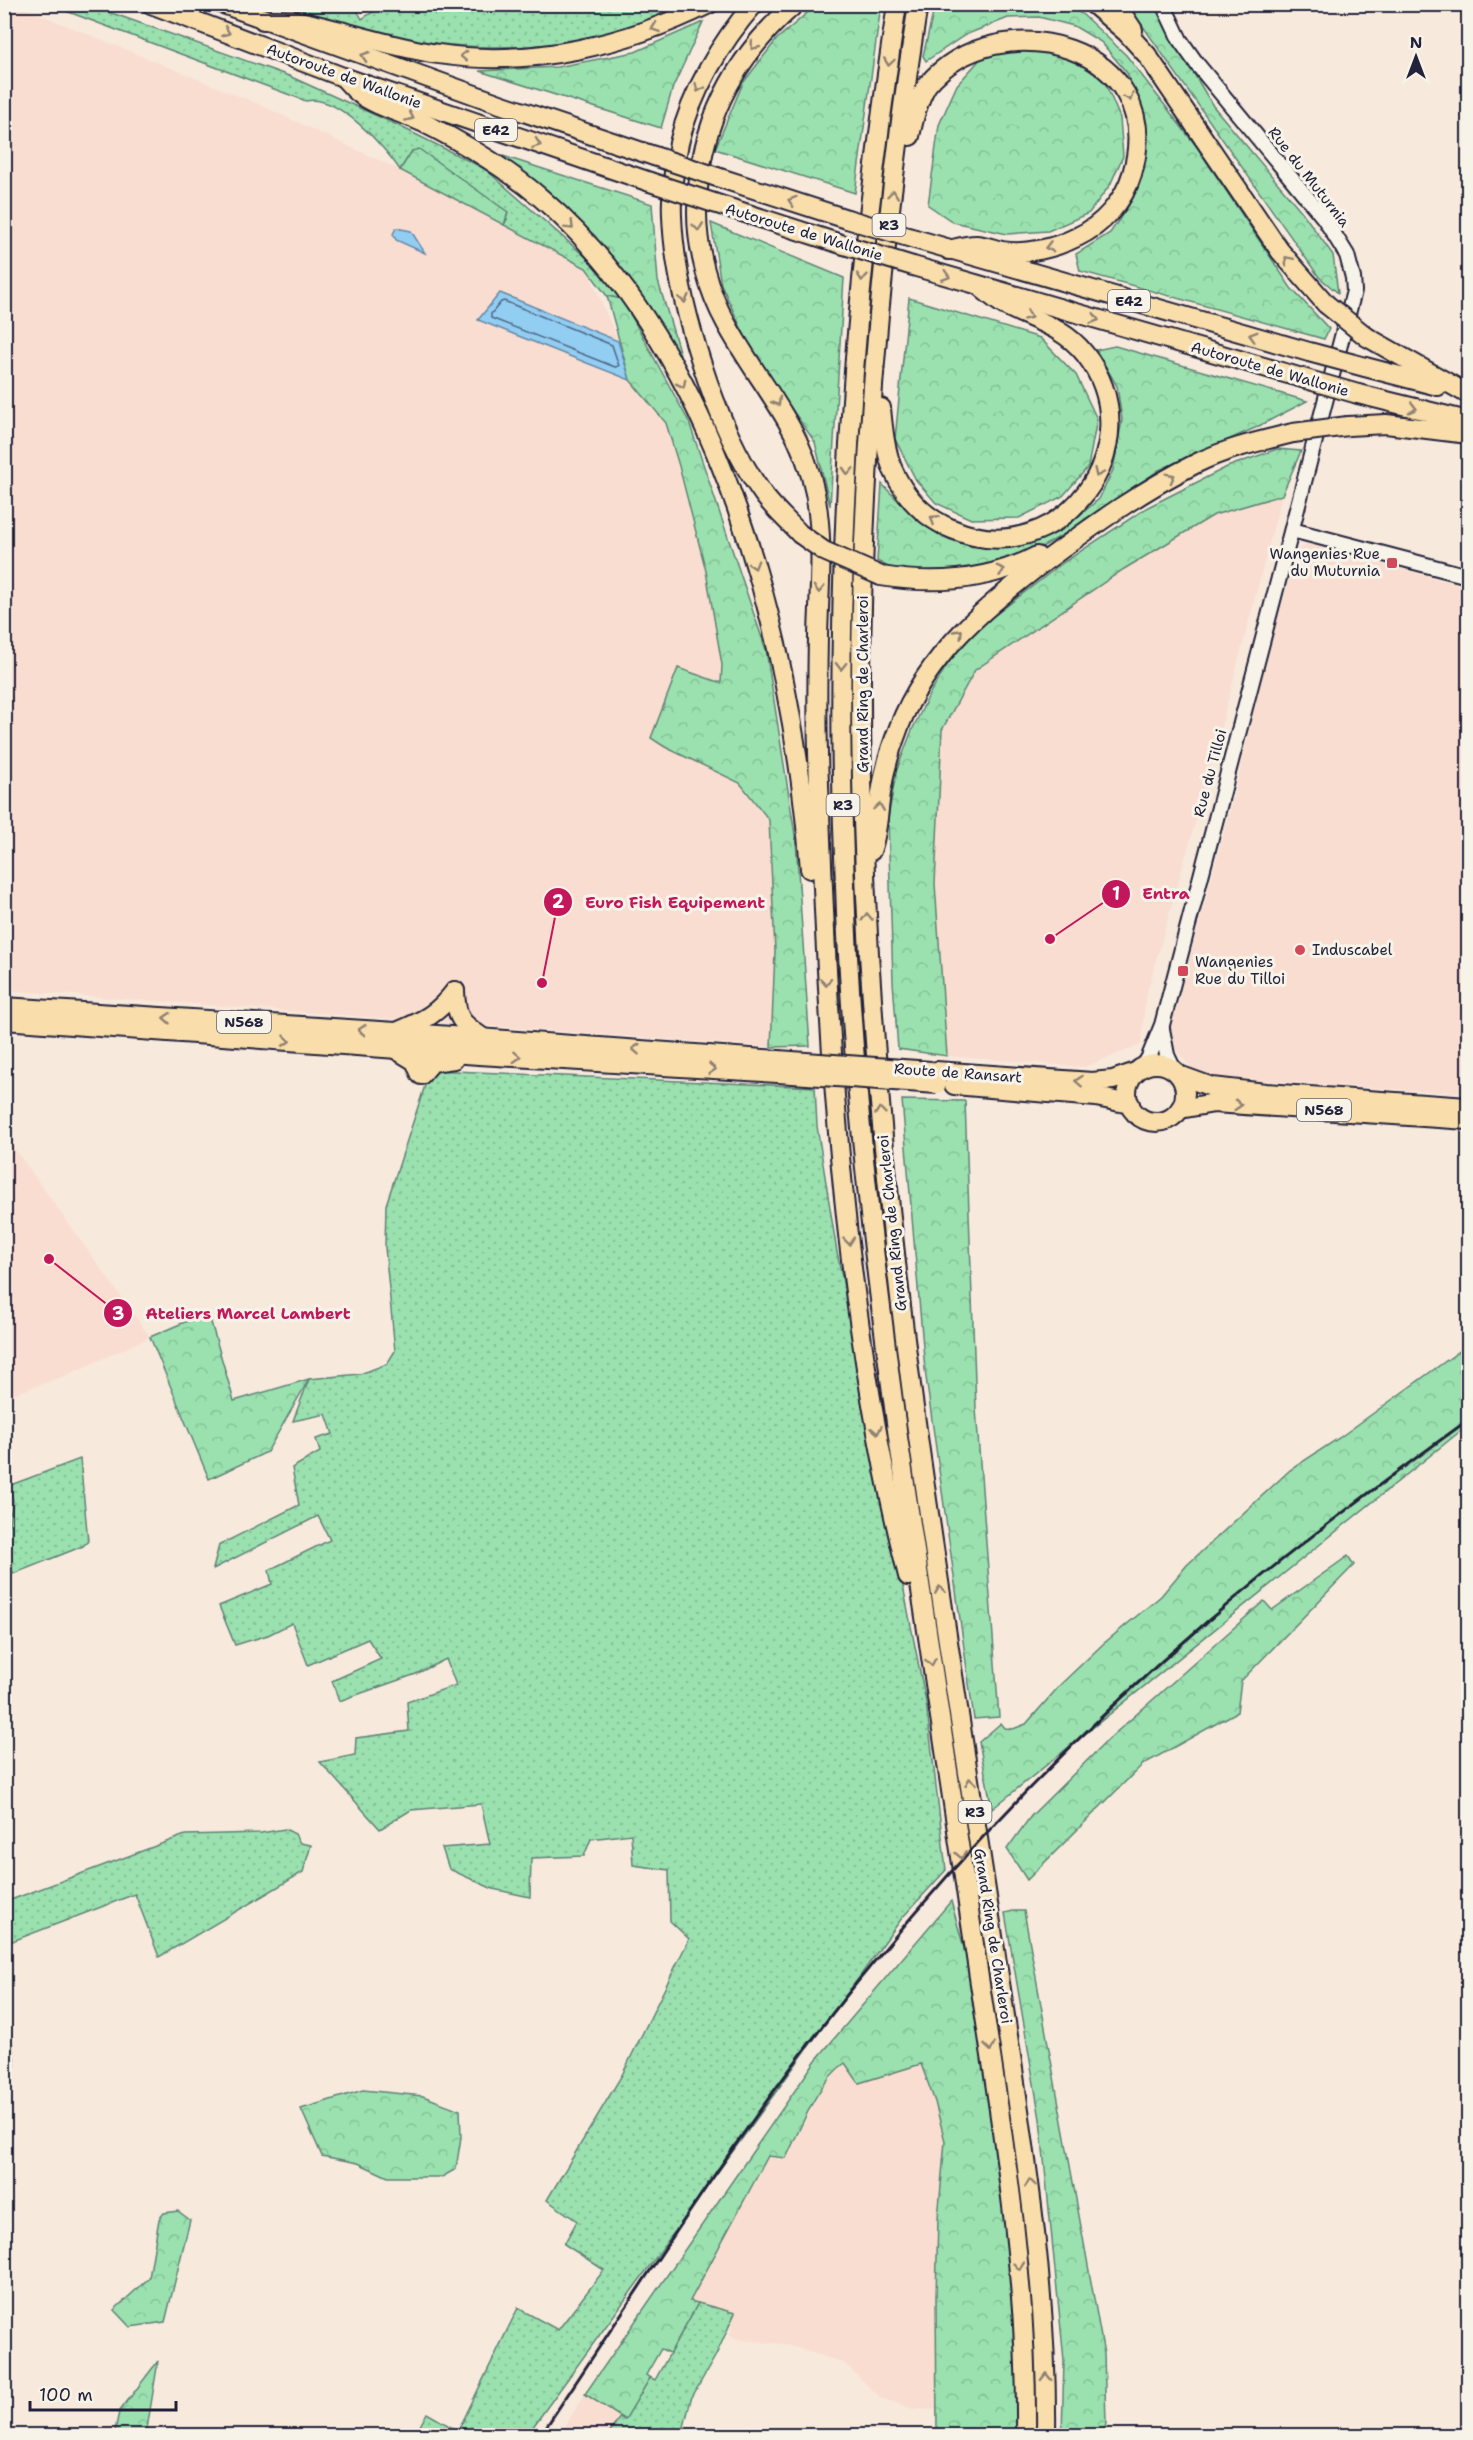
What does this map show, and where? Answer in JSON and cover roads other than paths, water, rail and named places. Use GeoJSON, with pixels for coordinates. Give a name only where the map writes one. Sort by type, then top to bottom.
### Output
{"type":"FeatureCollection","features":[{"type":"Feature","properties":{"kind":"highway","name":"Autoroute de Wallonie"},"geometry":{"type":"LineString","coordinates":[[151,4],[343,76],[650,182],[844,245],[1358,394],[1468,422]]}},
{"type":"Feature","properties":{"kind":"highway","name":"Autoroute de Wallonie"},"geometry":{"type":"LineString","coordinates":[[222,4],[654,156],[848,219],[1309,352],[1467,393]]}},
{"type":"Feature","properties":{"kind":"highway"},"geometry":{"type":"LineString","coordinates":[[263,20],[302,21],[371,41],[440,54],[530,57],[580,50],[629,37],[672,22],[709,4]]}},
{"type":"Feature","properties":{"kind":"highway"},"geometry":{"type":"LineString","coordinates":[[754,4],[722,49],[699,87],[680,142],[674,174],[672,215],[678,267],[701,359],[720,411],[744,465],[764,495],[800,534],[824,551],[881,576],[913,581],[971,578],[1019,566],[1069,542]]}},
{"type":"Feature","properties":{"kind":"highway"},"geometry":{"type":"LineString","coordinates":[[795,4],[753,47],[734,74],[721,99],[703,150],[698,180],[697,218],[702,255],[724,320],[792,427],[807,459],[815,489],[819,516],[820,563],[817,738],[823,923],[831,1055],[856,1302],[877,1430],[907,1575],[923,1604]]}},
{"type":"Feature","properties":{"kind":"highway","name":"Grand Ring de Charleroi"},"geometry":{"type":"LineString","coordinates":[[897,4],[874,168],[854,371],[845,532],[841,673],[848,943],[868,1192],[898,1437],[1012,2196],[1025,2332],[1026,2436]]}},
{"type":"Feature","properties":{"kind":"highway","name":"Grand Ring de Charleroi"},"geometry":{"type":"LineString","coordinates":[[918,4],[905,88],[880,294],[865,533],[861,674],[862,809],[866,864],[868,966],[890,1212],[917,1432],[1031,2195],[1045,2333],[1046,2436]]}},
{"type":"Feature","properties":{"kind":"highway"},"geometry":{"type":"LineString","coordinates":[[1093,4],[1126,32],[1147,56]]}},
{"type":"Feature","properties":{"kind":"highway"},"geometry":{"type":"LineString","coordinates":[[1116,4],[1147,56],[1280,251],[1326,304],[1367,337],[1467,393]]}},
{"type":"Feature","properties":{"kind":"highway"},"geometry":{"type":"LineString","coordinates":[[898,157],[909,138],[922,95],[936,72],[964,44],[990,32],[1022,26],[1058,32],[1089,48],[1105,60],[1122,83],[1135,113],[1138,146],[1130,180],[1112,211],[1078,237],[1056,246],[1031,251],[1004,251],[976,245],[949,250]]}},
{"type":"Feature","properties":{"kind":"highway"},"geometry":{"type":"LineString","coordinates":[[343,76],[360,95],[422,122],[478,152],[541,198],[586,242],[625,290],[656,336],[681,380],[706,432],[730,492],[773,634],[789,698],[805,805],[811,879],[823,923]]}},
{"type":"Feature","properties":{"kind":"highway"},"geometry":{"type":"LineString","coordinates":[[874,373],[885,444],[892,469],[907,495],[930,517],[947,527],[971,535],[1007,538],[1041,529],[1068,513],[1089,489],[1104,459],[1110,431],[1105,391],[1090,362],[1069,338],[1049,325],[1002,304],[979,286]]}},
{"type":"Feature","properties":{"kind":"highway"},"geometry":{"type":"LineString","coordinates":[[866,864],[875,840],[882,789],[898,728],[916,691],[934,662],[985,607],[1069,542],[1155,486],[1199,462],[1243,446],[1293,433],[1348,426],[1386,424],[1468,434]]}},
{"type":"Feature","properties":{"kind":"highway"},"geometry":{"type":"LineString","coordinates":[[455,991],[456,1010],[462,1023],[481,1047],[432,1062],[421,1075],[415,1061],[396,1040],[443,1007],[455,991]]}},
{"type":"Feature","properties":{"kind":"highway","name":"N568"},"geometry":{"type":"LineString","coordinates":[[4,1007],[481,1047]]}},
{"type":"Feature","properties":{"kind":"highway","name":"N568"},"geometry":{"type":"LineString","coordinates":[[9,1023],[396,1040]]}},
{"type":"Feature","properties":{"kind":"highway","name":"Route de Ransart"},"geometry":{"type":"LineString","coordinates":[[481,1047],[937,1077],[1092,1082],[1113,1080],[1139,1070]]}},
{"type":"Feature","properties":{"kind":"highway","name":"N568"},"geometry":{"type":"LineString","coordinates":[[1139,1070],[1158,1064],[1212,1087],[1468,1107]]}},
{"type":"Feature","properties":{"kind":"highway"},"geometry":{"type":"LineString","coordinates":[[1130,1104],[1128,1087],[1139,1070]]}},
{"type":"Feature","properties":{"kind":"highway"},"geometry":{"type":"LineString","coordinates":[[1176,1072],[1185,1092],[1180,1109]]}},
{"type":"Feature","properties":{"kind":"highway","name":"Route de Ransart"},"geometry":{"type":"LineString","coordinates":[[937,1077],[1096,1097],[1130,1104]]}},
{"type":"Feature","properties":{"kind":"highway","name":"N568"},"geometry":{"type":"LineString","coordinates":[[1130,1104],[1141,1117],[1149,1121],[1167,1120],[1180,1109],[1214,1103],[1468,1120]]}},
{"type":"Feature","properties":{"kind":"main road","name":"Rue du Muturnia"},"geometry":{"type":"LineString","coordinates":[[1164,4],[1180,40],[1191,56],[1324,218],[1347,255],[1351,266],[1354,291],[1292,530]]}},
{"type":"Feature","properties":{"kind":"main road"},"geometry":{"type":"LineString","coordinates":[[1292,530],[1468,576]]}},
{"type":"Feature","properties":{"kind":"main road","name":"Rue du Tilloi"},"geometry":{"type":"LineString","coordinates":[[1139,1070],[1153,1048],[1162,1025],[1187,922],[1292,530]]}},
{"type":"Feature","properties":{"kind":"main road","name":"Rue du Tilloi"},"geometry":{"type":"LineString","coordinates":[[1162,1025],[1167,1055],[1176,1072]]}},
{"type":"Feature","properties":{"kind":"water"},"geometry":{"type":"Polygon","coordinates":[[[396,228],[411,231],[425,253],[396,240],[393,234],[396,228]]]}},
{"type":"Feature","properties":{"kind":"water"},"geometry":{"type":"Polygon","coordinates":[[[500,293],[618,341],[630,380],[478,320],[500,293]]]}},
{"type":"Feature","properties":{"kind":"railway"},"geometry":{"type":"LineString","coordinates":[[540,2436],[701,2195],[784,2077],[873,1963],[992,1827],[1119,1700],[1240,1594],[1304,1542],[1468,1420]]}},
{"type":"Feature","properties":{"kind":"place","name":"Wangenies Rue du Muturnia"},"geometry":{"type":"Point","coordinates":[1392,563]}},
{"type":"Feature","properties":{"kind":"place","name":"Entra"},"geometry":{"type":"Point","coordinates":[1050,939]}},
{"type":"Feature","properties":{"kind":"place","name":"Induscabel"},"geometry":{"type":"Point","coordinates":[1300,950]}},
{"type":"Feature","properties":{"kind":"place","name":"Wangenies Rue du Tilloi"},"geometry":{"type":"Point","coordinates":[1183,971]}},
{"type":"Feature","properties":{"kind":"place","name":"Euro Fish Equipement"},"geometry":{"type":"Point","coordinates":[542,983]}},
{"type":"Feature","properties":{"kind":"place","name":"Ateliers Marcel Lambert"},"geometry":{"type":"Point","coordinates":[49,1259]}}]}
